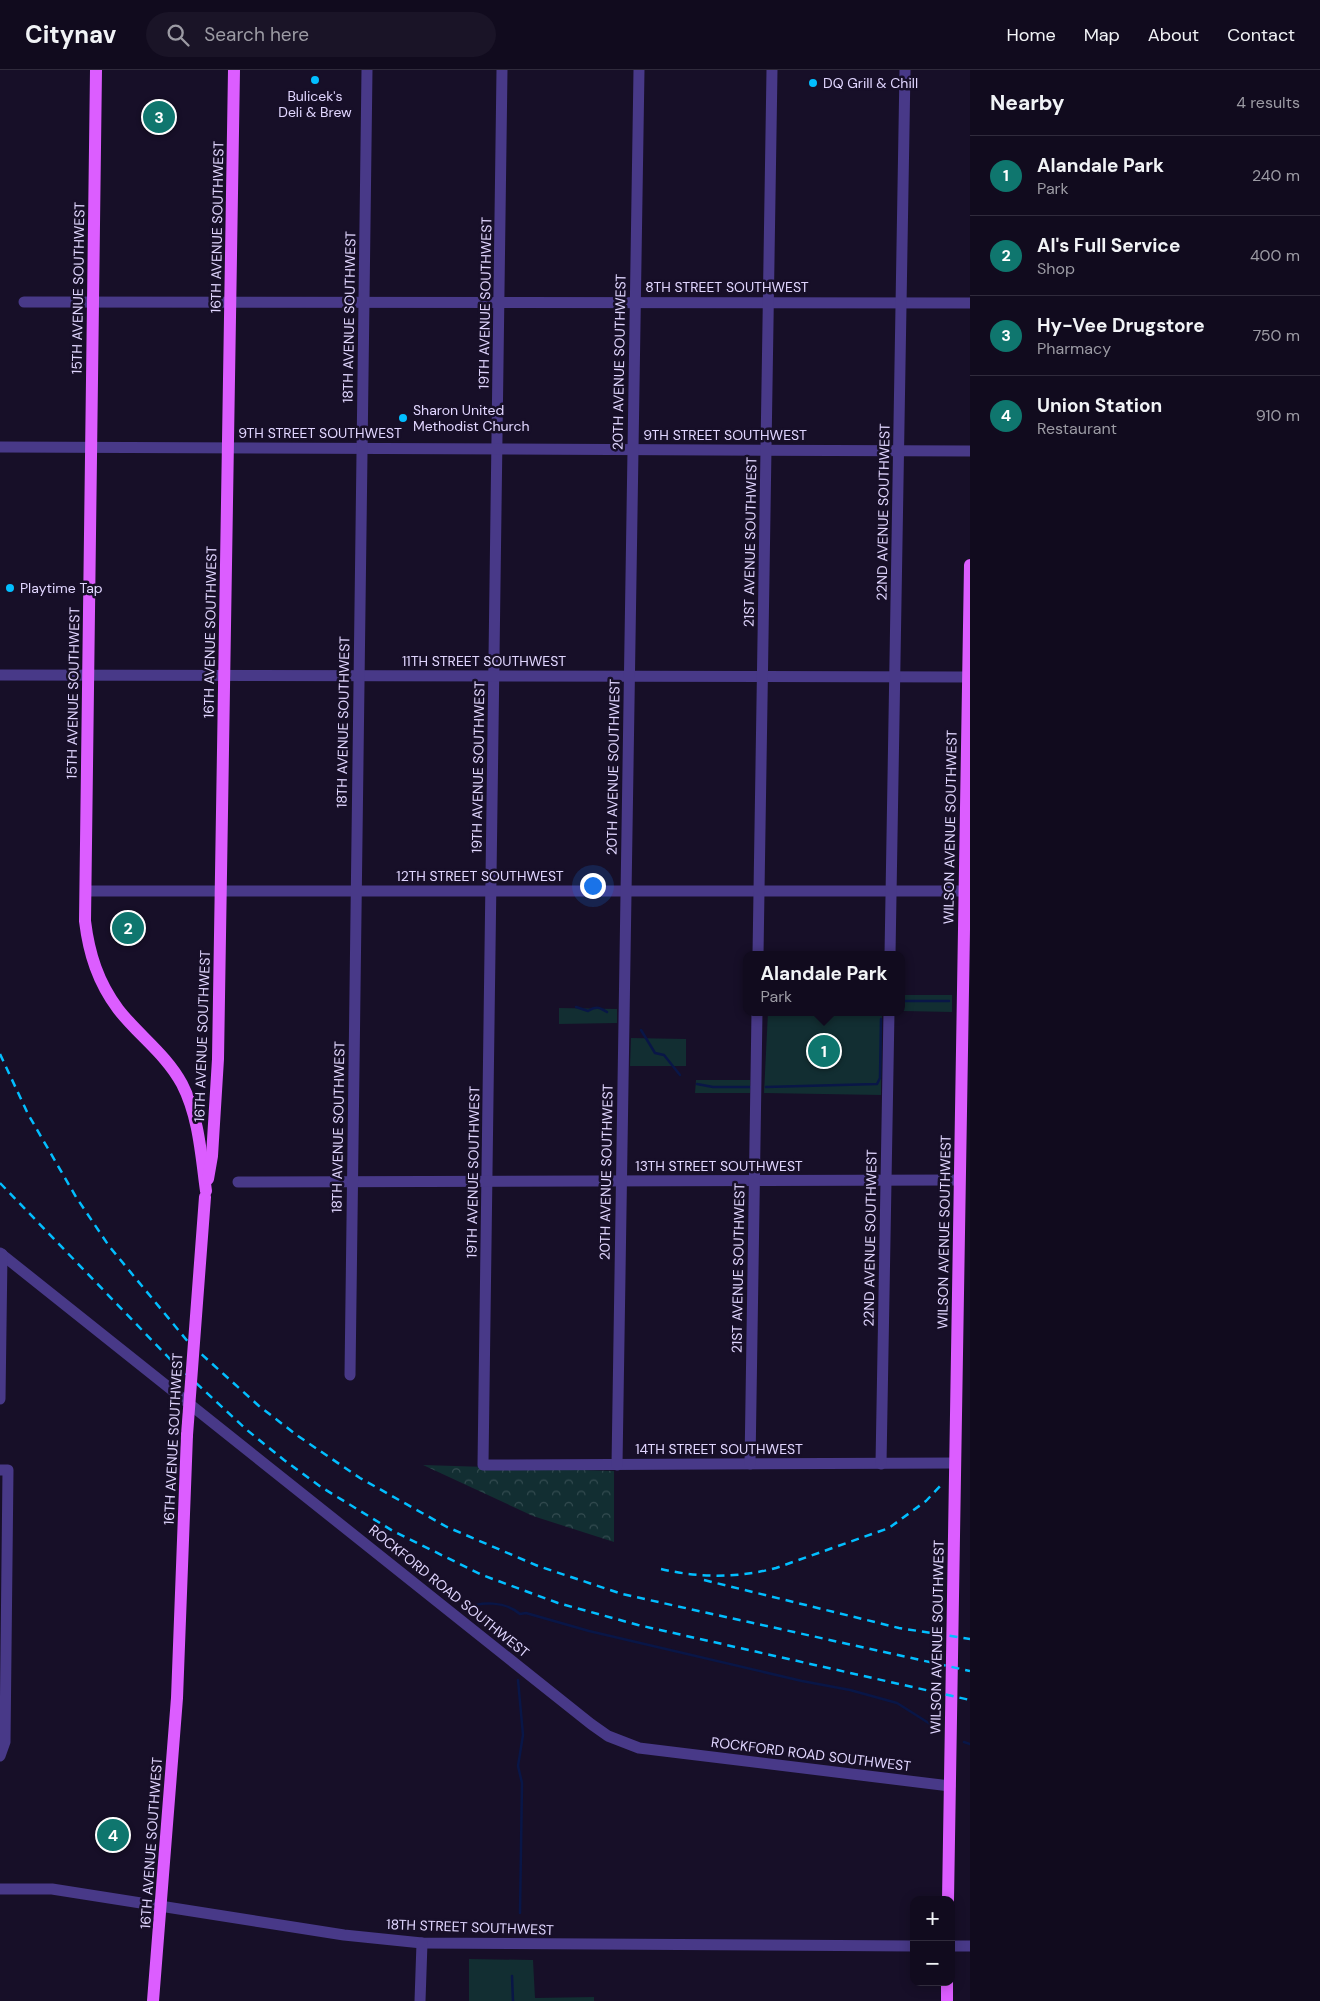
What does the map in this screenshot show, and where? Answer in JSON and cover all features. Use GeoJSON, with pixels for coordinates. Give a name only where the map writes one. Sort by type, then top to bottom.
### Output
{"type":"FeatureCollection","features":[{"type":"Feature","properties":{"kind":"main road","name":"15TH AVENUE SOUTHWEST"},"geometry":{"type":"LineString","coordinates":[[96,70],[85,921],[87,942],[94,967],[118,1010],[165,1058],[182,1084],[194,1115],[205,1194]]}},
{"type":"Feature","properties":{"kind":"main road","name":"16TH AVENUE SOUTHWEST"},"geometry":{"type":"LineString","coordinates":[[153,2001],[177,1698],[187,1434],[205,1194],[212,1156],[215,1117],[225,675],[234,70]]}},
{"type":"Feature","properties":{"kind":"main road","name":"WILSON AVENUE SOUTHWEST"},"geometry":{"type":"LineString","coordinates":[[948,1896],[960,1180],[966,996],[964,891],[970,565]]}},
{"type":"Feature","properties":{"kind":"main road"},"geometry":{"type":"LineString","coordinates":[[947,1986],[947,2001]]}},
{"type":"Feature","properties":{"kind":"street","name":"18TH AVENUE SOUTHWEST"},"geometry":{"type":"LineString","coordinates":[[350,1375],[367,70]]}},
{"type":"Feature","properties":{"kind":"street","name":"19TH AVENUE SOUTHWEST"},"geometry":{"type":"LineString","coordinates":[[483,1465],[502,70]]}},
{"type":"Feature","properties":{"kind":"street","name":"20TH AVENUE SOUTHWEST"},"geometry":{"type":"LineString","coordinates":[[617,1465],[639,70]]}},
{"type":"Feature","properties":{"kind":"street","name":"21ST AVENUE SOUTHWEST"},"geometry":{"type":"LineString","coordinates":[[758,951],[772,70]]}},
{"type":"Feature","properties":{"kind":"street","name":"22ND AVENUE SOUTHWEST"},"geometry":{"type":"LineString","coordinates":[[890,951],[905,70]]}},
{"type":"Feature","properties":{"kind":"street","name":"8TH STREET SOUTHWEST"},"geometry":{"type":"LineString","coordinates":[[24,302],[970,303]]}},
{"type":"Feature","properties":{"kind":"street","name":"9TH STREET SOUTHWEST"},"geometry":{"type":"LineString","coordinates":[[0,447],[970,451]]}},
{"type":"Feature","properties":{"kind":"street","name":"11TH STREET SOUTHWEST"},"geometry":{"type":"LineString","coordinates":[[0,675],[968,677]]}},
{"type":"Feature","properties":{"kind":"street","name":"12TH STREET SOUTHWEST"},"geometry":{"type":"LineString","coordinates":[[86,891],[964,891]]}},
{"type":"Feature","properties":{"kind":"street","name":"21ST AVENUE SOUTHWEST"},"geometry":{"type":"LineString","coordinates":[[750,1464],[758,1016]]}},
{"type":"Feature","properties":{"kind":"street","name":"22ND AVENUE SOUTHWEST"},"geometry":{"type":"LineString","coordinates":[[881,1464],[889,1016]]}},
{"type":"Feature","properties":{"kind":"street","name":"13TH STREET SOUTHWEST"},"geometry":{"type":"LineString","coordinates":[[238,1182],[960,1180]]}},
{"type":"Feature","properties":{"kind":"street"},"geometry":{"type":"LineString","coordinates":[[0,1400],[1,1254]]}},
{"type":"Feature","properties":{"kind":"street","name":"ROCKFORD ROAD SOUTHWEST"},"geometry":{"type":"LineString","coordinates":[[1,1254],[608,1736],[639,1748],[950,1786]]}},
{"type":"Feature","properties":{"kind":"street","name":"14TH STREET SOUTHWEST"},"geometry":{"type":"LineString","coordinates":[[483,1465],[955,1463]]}},
{"type":"Feature","properties":{"kind":"street"},"geometry":{"type":"LineString","coordinates":[[0,1470],[8,1470],[5,1742],[0,1756]]}},
{"type":"Feature","properties":{"kind":"street","name":"18TH STREET SOUTHWEST"},"geometry":{"type":"LineString","coordinates":[[0,1888],[52,1889],[344,1935],[422,1943],[910,1946]]}},
{"type":"Feature","properties":{"kind":"street"},"geometry":{"type":"LineString","coordinates":[[420,2001],[422,1943]]}},
{"type":"Feature","properties":{"kind":"street"},"geometry":{"type":"LineString","coordinates":[[955,1946],[970,1946]]}},
{"type":"Feature","properties":{"kind":"green space"},"geometry":{"type":"Polygon","coordinates":[[[905,995],[952,995],[952,1012],[905,1011],[905,995]]]}},
{"type":"Feature","properties":{"kind":"green space"},"geometry":{"type":"Polygon","coordinates":[[[559,1008],[617,1009],[617,1023],[559,1024],[559,1008]]]}},
{"type":"Feature","properties":{"kind":"green space"},"geometry":{"type":"Polygon","coordinates":[[[768,1016],[882,1016],[881,1095],[764,1093],[768,1016]]]}},
{"type":"Feature","properties":{"kind":"green space"},"geometry":{"type":"Polygon","coordinates":[[[631,1038],[686,1039],[686,1066],[630,1066],[631,1038]]]}},
{"type":"Feature","properties":{"kind":"green space"},"geometry":{"type":"Polygon","coordinates":[[[696,1080],[750,1080],[750,1093],[695,1093],[696,1080]]]}},
{"type":"Feature","properties":{"kind":"green space"},"geometry":{"type":"Polygon","coordinates":[[[423,1465],[614,1471],[614,1542],[533,1516],[423,1465]]]}},
{"type":"Feature","properties":{"kind":"green space"},"geometry":{"type":"Polygon","coordinates":[[[469,1959],[533,1960],[535,1998],[594,1997],[594,2001],[469,2001],[469,1959]]]}},
{"type":"Feature","properties":{"kind":"waterway"},"geometry":{"type":"LineString","coordinates":[[905,1001],[949,1001]]}},
{"type":"Feature","properties":{"kind":"waterway"},"geometry":{"type":"LineString","coordinates":[[576,1007],[588,1011],[598,1008],[607,1012]]}},
{"type":"Feature","properties":{"kind":"waterway"},"geometry":{"type":"LineString","coordinates":[[766,1087],[877,1084],[880,1078],[881,1019]]}},
{"type":"Feature","properties":{"kind":"waterway"},"geometry":{"type":"LineString","coordinates":[[641,1030],[655,1053],[664,1055],[680,1075]]}},
{"type":"Feature","properties":{"kind":"waterway"},"geometry":{"type":"LineString","coordinates":[[697,1084],[713,1087],[750,1087]]}},
{"type":"Feature","properties":{"kind":"waterway"},"geometry":{"type":"LineString","coordinates":[[464,1609],[485,1604],[500,1605],[520,1614],[526,1613],[589,1631],[802,1681],[850,1690],[897,1703],[935,1727]]}},
{"type":"Feature","properties":{"kind":"waterway"},"geometry":{"type":"LineString","coordinates":[[518,1680],[523,1735],[518,1766],[522,1783],[520,1913]]}},
{"type":"Feature","properties":{"kind":"waterway"},"geometry":{"type":"LineString","coordinates":[[964,1742],[970,1744]]}},
{"type":"Feature","properties":{"kind":"waterway"},"geometry":{"type":"LineString","coordinates":[[512,1976],[513,2001]]}},
{"type":"Feature","properties":{"kind":"railway"},"geometry":{"type":"LineString","coordinates":[[0,1054],[28,1114],[76,1197],[109,1246],[189,1343],[259,1406],[298,1436],[360,1478],[447,1527],[538,1566],[622,1594],[970,1671]]}},
{"type":"Feature","properties":{"kind":"railway"},"geometry":{"type":"LineString","coordinates":[[0,1183],[169,1358],[247,1430],[321,1487],[393,1531],[482,1575],[558,1603],[638,1625],[970,1700]]}},
{"type":"Feature","properties":{"kind":"railway"},"geometry":{"type":"LineString","coordinates":[[661,1569],[718,1576],[747,1574],[776,1568],[889,1528],[926,1501],[942,1484]]}},
{"type":"Feature","properties":{"kind":"railway"},"geometry":{"type":"LineString","coordinates":[[704,1580],[899,1628],[970,1639]]}},
{"type":"Feature","properties":{"kind":"place","name":"Bulicek's Deli & Brew"},"geometry":{"type":"Point","coordinates":[315,80]}},
{"type":"Feature","properties":{"kind":"place","name":"DQ Grill & Chill"},"geometry":{"type":"Point","coordinates":[813,83]}},
{"type":"Feature","properties":{"kind":"place","name":"Hy-Vee Drugstore"},"geometry":{"type":"Point","coordinates":[159,117]}},
{"type":"Feature","properties":{"kind":"place","name":"Sharon United Methodist Church"},"geometry":{"type":"Point","coordinates":[403,418]}},
{"type":"Feature","properties":{"kind":"place","name":"Playtime Tap"},"geometry":{"type":"Point","coordinates":[10,588]}},
{"type":"Feature","properties":{"kind":"place","name":"Al's Full Service"},"geometry":{"type":"Point","coordinates":[128,928]}},
{"type":"Feature","properties":{"kind":"place","name":"Alandale Park"},"geometry":{"type":"Point","coordinates":[824,1051]}},
{"type":"Feature","properties":{"kind":"place","name":"Union Station"},"geometry":{"type":"Point","coordinates":[113,1835]}}]}
